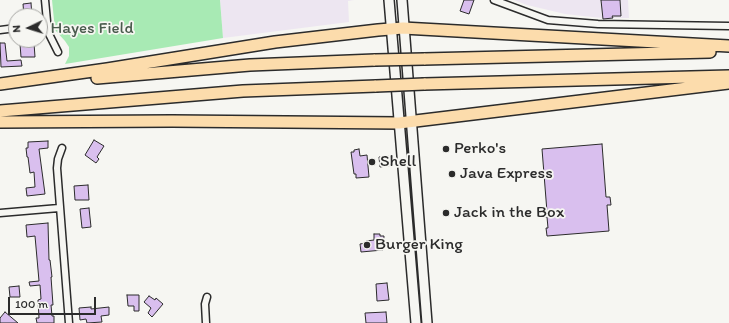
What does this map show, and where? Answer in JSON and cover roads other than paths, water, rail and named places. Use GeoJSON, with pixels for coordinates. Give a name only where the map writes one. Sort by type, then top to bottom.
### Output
{"type":"FeatureCollection","features":[{"type":"Feature","properties":{"kind":"highway"},"geometry":{"type":"LineString","coordinates":[[0,84],[101,70],[275,42],[404,28],[729,46]]}},
{"type":"Feature","properties":{"kind":"highway"},"geometry":{"type":"LineString","coordinates":[[0,88],[100,77],[202,69],[375,60],[729,51]]}},
{"type":"Feature","properties":{"kind":"highway"},"geometry":{"type":"LineString","coordinates":[[0,111],[243,91],[424,84],[729,76]]}},
{"type":"Feature","properties":{"kind":"highway"},"geometry":{"type":"LineString","coordinates":[[0,122],[172,120],[405,122],[669,89],[729,83]]}},
{"type":"Feature","properties":{"kind":"main road"},"geometry":{"type":"LineString","coordinates":[[389,0],[422,264],[427,323]]}},
{"type":"Feature","properties":{"kind":"main road"},"geometry":{"type":"LineString","coordinates":[[402,0],[404,28],[407,214],[416,323]]}},
{"type":"Feature","properties":{"kind":"main road"},"geometry":{"type":"LineString","coordinates":[[407,214],[412,218],[416,258],[418,263],[422,264]]}},
{"type":"Feature","properties":{"kind":"main road"},"geometry":{"type":"LineString","coordinates":[[413,287],[418,291],[421,323]]}},
{"type":"Feature","properties":{"kind":"street"},"geometry":{"type":"LineString","coordinates":[[494,0],[548,20],[598,24],[729,26]]}},
{"type":"Feature","properties":{"kind":"street"},"geometry":{"type":"LineString","coordinates":[[48,34],[58,52]]}},
{"type":"Feature","properties":{"kind":"street"},"geometry":{"type":"LineString","coordinates":[[62,148],[58,159],[57,168],[69,323]]}},
{"type":"Feature","properties":{"kind":"street"},"geometry":{"type":"LineString","coordinates":[[0,213],[59,208]]}},
{"type":"Feature","properties":{"kind":"street"},"geometry":{"type":"LineString","coordinates":[[206,323],[205,304],[207,297]]}},
{"type":"Feature","properties":{"kind":"place","name":"Perko's"},"geometry":{"type":"Point","coordinates":[446,149]}},
{"type":"Feature","properties":{"kind":"place","name":"Shell"},"geometry":{"type":"Point","coordinates":[372,162]}},
{"type":"Feature","properties":{"kind":"place","name":"Java Express"},"geometry":{"type":"Point","coordinates":[452,174]}},
{"type":"Feature","properties":{"kind":"place","name":"Jack in the Box"},"geometry":{"type":"Point","coordinates":[446,213]}},
{"type":"Feature","properties":{"kind":"place","name":"Burger King"},"geometry":{"type":"Point","coordinates":[367,245]}},
{"type":"Feature","properties":{"kind":"park label","name":"Hayes Field"},"geometry":{"type":"Point","coordinates":[92,29]}}]}
